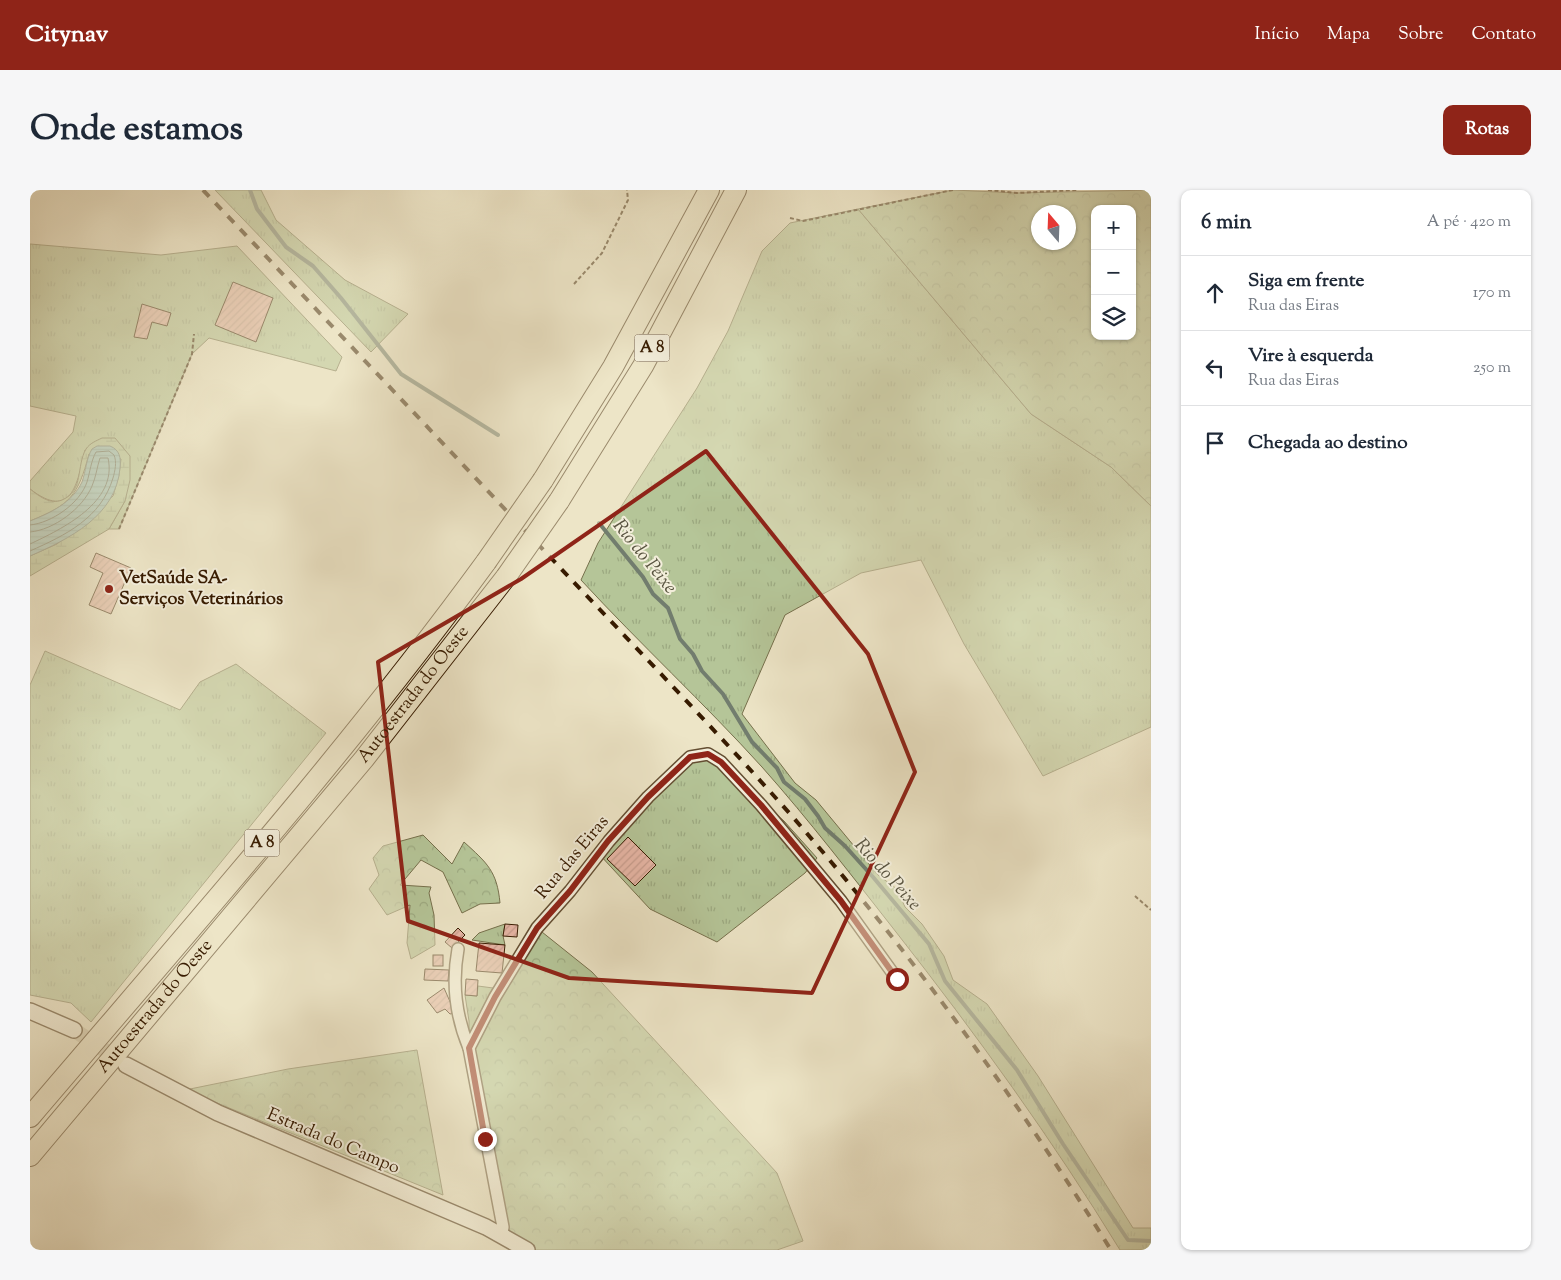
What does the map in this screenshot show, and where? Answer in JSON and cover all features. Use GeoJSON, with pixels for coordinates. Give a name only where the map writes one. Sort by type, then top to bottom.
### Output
{"type":"FeatureCollection","features":[{"type":"Feature","properties":{"kind":"highway","name":"Autoestrada do Oeste"},"geometry":{"type":"LineString","coordinates":[[30,1117],[342,748],[443,621],[543,480],[618,359],[709,190]]}},
{"type":"Feature","properties":{"kind":"highway","name":"Autoestrada do Oeste"},"geometry":{"type":"LineString","coordinates":[[30,1156],[364,759],[506,577],[559,501],[643,366],[736,190]]}},
{"type":"Feature","properties":{"kind":"street","name":"Rua das Eiras"},"geometry":{"type":"LineString","coordinates":[[469,1048],[495,997],[537,928],[570,891],[608,841],[648,797],[690,757],[708,754],[721,762],[761,805],[841,901],[897,979]]}},
{"type":"Feature","properties":{"kind":"street"},"geometry":{"type":"LineString","coordinates":[[458,949],[455,966],[456,997],[462,1032],[469,1048],[503,1227],[502,1234]]}},
{"type":"Feature","properties":{"kind":"street"},"geometry":{"type":"LineString","coordinates":[[30,1011],[74,1030]]}},
{"type":"Feature","properties":{"kind":"street","name":"Estrada do Campo"},"geometry":{"type":"LineString","coordinates":[[126,1064],[218,1113],[502,1234],[527,1250]]}},
{"type":"Feature","properties":{"kind":"path"},"geometry":{"type":"LineString","coordinates":[[574,284],[602,254],[628,200],[626,190]]}},
{"type":"Feature","properties":{"kind":"path"},"geometry":{"type":"LineString","coordinates":[[790,218],[803,221],[953,190]]}},
{"type":"Feature","properties":{"kind":"path"},"geometry":{"type":"LineString","coordinates":[[988,190],[1017,193],[1076,190]]}},
{"type":"Feature","properties":{"kind":"path"},"geometry":{"type":"LineString","coordinates":[[119,529],[192,354],[194,334]]}},
{"type":"Feature","properties":{"kind":"path"},"geometry":{"type":"LineString","coordinates":[[1135,896],[1151,910]]}},
{"type":"Feature","properties":{"kind":"highlighted area"},"geometry":{"type":"Polygon","coordinates":[[[706,451],[868,654],[915,772],[812,993],[569,978],[408,921],[378,662],[521,579],[706,451]]]}},
{"type":"Feature","properties":{"kind":"green space"},"geometry":{"type":"Polygon","coordinates":[[[215,190],[261,190],[276,220],[345,280],[408,314],[371,352],[215,190]]]}},
{"type":"Feature","properties":{"kind":"green space"},"geometry":{"type":"Polygon","coordinates":[[[953,190],[1017,193],[1151,190],[1151,506],[1111,467],[1031,414],[858,209],[953,190]]]}},
{"type":"Feature","properties":{"kind":"green space"},"geometry":{"type":"Polygon","coordinates":[[[858,209],[1031,414],[1111,467],[1151,506],[1151,727],[1043,776],[964,644],[921,560],[861,573],[785,615],[742,714],[795,783],[816,800],[878,875],[897,889],[905,907],[922,924],[944,956],[953,980],[987,1004],[1038,1076],[1133,1228],[1151,1228],[1151,1250],[1120,1250],[1068,1168],[984,1048],[926,970],[830,848],[740,743],[581,580],[598,543],[697,388],[728,331],[762,251],[790,223],[858,209]]]}},
{"type":"Feature","properties":{"kind":"green space"},"geometry":{"type":"Polygon","coordinates":[[[30,244],[161,255],[237,246],[342,357],[336,371],[209,338],[192,354],[119,529],[109,529],[125,501],[85,450],[75,486],[64,500],[55,501],[44,498],[30,489],[30,481],[73,432],[76,416],[30,406],[30,244]]]}},
{"type":"Feature","properties":{"kind":"green space"},"geometry":{"type":"Polygon","coordinates":[[[102,438],[115,438],[130,456],[130,480],[125,501],[109,529],[30,576],[30,556],[57,544],[113,496],[121,459],[89,454],[81,480],[70,497],[55,510],[30,521],[30,489],[49,501],[62,500],[69,496],[77,484],[86,449],[102,438]]]}},
{"type":"Feature","properties":{"kind":"green space"},"geometry":{"type":"Polygon","coordinates":[[[45,651],[180,710],[200,682],[236,664],[326,733],[91,1022],[71,1003],[30,995],[30,685],[45,651]]]}},
{"type":"Feature","properties":{"kind":"green space"},"geometry":{"type":"Polygon","coordinates":[[[708,754],[784,821],[817,858],[805,873],[717,942],[650,909],[599,854],[679,768],[708,754]]]}},
{"type":"Feature","properties":{"kind":"green space"},"geometry":{"type":"Polygon","coordinates":[[[423,835],[452,864],[464,842],[490,868],[499,892],[500,903],[480,904],[462,913],[443,872],[421,860],[400,885],[431,887],[429,893],[434,915],[435,945],[411,959],[407,943],[410,905],[387,915],[369,889],[379,875],[373,858],[383,846],[423,835]]]}},
{"type":"Feature","properties":{"kind":"green space"},"geometry":{"type":"Polygon","coordinates":[[[505,924],[503,936],[505,945],[472,940],[479,933],[505,924]]]}},
{"type":"Feature","properties":{"kind":"green space"},"geometry":{"type":"Polygon","coordinates":[[[537,928],[592,972],[777,1173],[803,1241],[777,1250],[535,1250],[508,1232],[469,1048],[537,928]]]}},
{"type":"Feature","properties":{"kind":"green space"},"geometry":{"type":"Polygon","coordinates":[[[478,986],[493,988],[469,1034],[465,995],[477,996],[478,986]]]}},
{"type":"Feature","properties":{"kind":"green space"},"geometry":{"type":"Polygon","coordinates":[[[417,1050],[443,1195],[185,1090],[288,1069],[417,1050]]]}},
{"type":"Feature","properties":{"kind":"water"},"geometry":{"type":"Polygon","coordinates":[[[97,446],[110,446],[118,452],[120,468],[117,485],[110,500],[88,524],[60,542],[30,556],[30,521],[53,511],[72,496],[82,482],[88,457],[92,449],[97,446]]]}},
{"type":"Feature","properties":{"kind":"building"},"geometry":{"type":"Polygon","coordinates":[[[233,282],[273,298],[256,342],[215,325],[233,282]]]}},
{"type":"Feature","properties":{"kind":"building"},"geometry":{"type":"Polygon","coordinates":[[[142,304],[171,313],[167,326],[152,322],[147,339],[134,337],[142,304]]]}},
{"type":"Feature","properties":{"kind":"building","name":"VetSaúde SA- Serviços Veterinários"},"geometry":{"type":"Polygon","coordinates":[[[96,553],[131,568],[111,614],[89,605],[103,573],[90,567],[96,553]]]}},
{"type":"Feature","properties":{"kind":"building"},"geometry":{"type":"Polygon","coordinates":[[[628,837],[656,865],[635,886],[607,859],[628,837]]]}},
{"type":"Feature","properties":{"kind":"building"},"geometry":{"type":"Polygon","coordinates":[[[505,924],[518,925],[517,937],[503,936],[505,924]]]}},
{"type":"Feature","properties":{"kind":"building"},"geometry":{"type":"Polygon","coordinates":[[[458,928],[465,935],[452,948],[445,942],[458,928]]]}},
{"type":"Feature","properties":{"kind":"building"},"geometry":{"type":"Polygon","coordinates":[[[479,943],[505,945],[502,973],[476,971],[479,943]]]}},
{"type":"Feature","properties":{"kind":"building"},"geometry":{"type":"Polygon","coordinates":[[[433,955],[443,955],[443,966],[433,966],[433,955]]]}},
{"type":"Feature","properties":{"kind":"building"},"geometry":{"type":"Polygon","coordinates":[[[425,969],[449,970],[448,981],[424,980],[425,969]]]}},
{"type":"Feature","properties":{"kind":"building"},"geometry":{"type":"Polygon","coordinates":[[[466,979],[478,980],[477,996],[465,995],[466,979]]]}},
{"type":"Feature","properties":{"kind":"building"},"geometry":{"type":"Polygon","coordinates":[[[444,988],[455,1013],[450,1014],[445,1009],[437,1013],[427,1000],[444,988]]]}},
{"type":"Feature","properties":{"kind":"waterway"},"geometry":{"type":"LineString","coordinates":[[250,190],[257,209],[286,247],[313,266],[401,374],[498,435]]}},
{"type":"Feature","properties":{"kind":"waterway","name":"Rio do Peixe"},"geometry":{"type":"LineString","coordinates":[[599,523],[643,577],[653,594],[668,608],[680,639],[693,654],[702,671],[723,694],[752,742],[777,768],[784,782],[805,799],[825,828],[845,846],[873,877],[929,944],[945,981],[1017,1070],[1063,1144],[1128,1240],[1151,1241]]}},
{"type":"Feature","properties":{"kind":"tunnel"},"geometry":{"type":"LineString","coordinates":[[74,1030],[122,1062]]}},
{"type":"Feature","properties":{"kind":"railway"},"geometry":{"type":"LineString","coordinates":[[203,190],[672,685],[835,866],[960,1026],[1038,1137],[1111,1250]]}},
{"type":"Feature","properties":{"kind":"place","name":"VetSaúde SA- Serviços Veterinários"},"geometry":{"type":"Point","coordinates":[109,589]}},
{"type":"Feature","properties":{"kind":"route"},"geometry":{"type":"LineString","coordinates":[[485,1139],[469,1048],[495,997],[537,928],[570,891],[608,841],[648,797],[690,757],[708,754],[721,762],[761,805],[801,856],[841,901],[897,979]]}}]}
